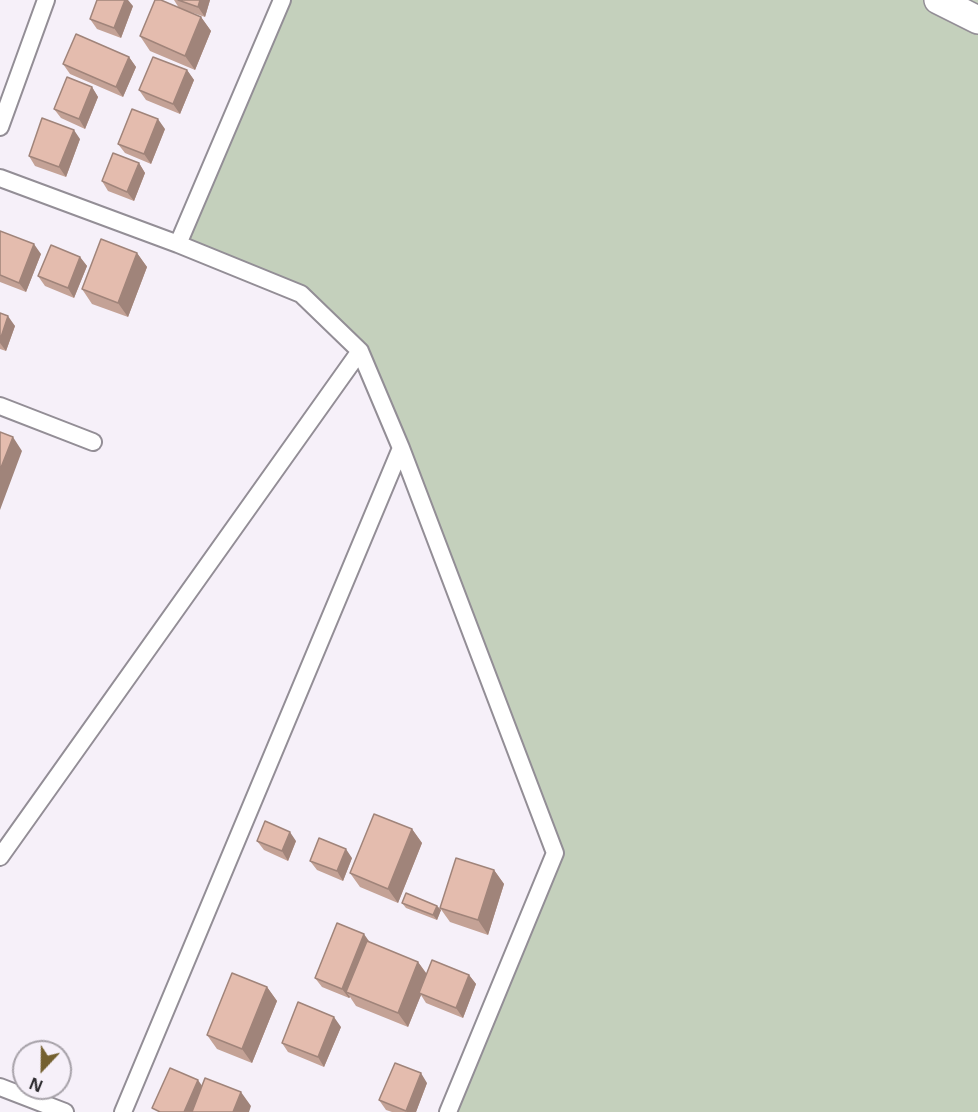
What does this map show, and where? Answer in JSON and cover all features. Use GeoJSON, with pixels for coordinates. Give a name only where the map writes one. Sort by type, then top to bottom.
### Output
{"type":"FeatureCollection","features":[{"type":"Feature","properties":{"kind":"main road"},"geometry":{"type":"LineString","coordinates":[[938,0],[978,20]]}},
{"type":"Feature","properties":{"kind":"street"},"geometry":{"type":"LineString","coordinates":[[0,127],[46,0]]}},
{"type":"Feature","properties":{"kind":"street"},"geometry":{"type":"LineString","coordinates":[[178,244],[282,0]]}},
{"type":"Feature","properties":{"kind":"street"},"geometry":{"type":"LineString","coordinates":[[0,178],[178,244],[301,294],[360,351],[401,448],[555,853],[448,1112]]}},
{"type":"Feature","properties":{"kind":"street"},"geometry":{"type":"LineString","coordinates":[[0,858],[360,351]]}},
{"type":"Feature","properties":{"kind":"street"},"geometry":{"type":"LineString","coordinates":[[0,406],[93,442]]}},
{"type":"Feature","properties":{"kind":"street"},"geometry":{"type":"LineString","coordinates":[[123,1112],[401,448]]}},
{"type":"Feature","properties":{"kind":"street"},"geometry":{"type":"LineString","coordinates":[[0,1087],[65,1112]]}},
{"type":"Feature","properties":{"kind":"green space"},"geometry":{"type":"Polygon","coordinates":[[[282,0],[978,0],[978,1112],[448,1112],[555,853],[360,351],[301,294],[178,244],[282,0]]]}},
{"type":"Feature","properties":{"kind":"building"},"geometry":{"type":"Polygon","coordinates":[[[97,0],[125,0],[114,28],[90,19],[97,0]]]}},
{"type":"Feature","properties":{"kind":"building"},"geometry":{"type":"Polygon","coordinates":[[[155,0],[161,0],[201,17],[185,56],[140,36],[155,0]]]}},
{"type":"Feature","properties":{"kind":"building"},"geometry":{"type":"Polygon","coordinates":[[[178,0],[200,0],[198,7],[178,0]]]}},
{"type":"Feature","properties":{"kind":"building"},"geometry":{"type":"Polygon","coordinates":[[[76,34],[129,57],[116,87],[63,64],[76,34]]]}},
{"type":"Feature","properties":{"kind":"building"},"geometry":{"type":"Polygon","coordinates":[[[153,57],[187,70],[173,104],[139,90],[153,57]]]}},
{"type":"Feature","properties":{"kind":"building"},"geometry":{"type":"Polygon","coordinates":[[[67,77],[92,87],[79,119],[54,109],[67,77]]]}},
{"type":"Feature","properties":{"kind":"building"},"geometry":{"type":"Polygon","coordinates":[[[132,109],[158,119],[144,154],[118,144],[132,109]]]}},
{"type":"Feature","properties":{"kind":"building"},"geometry":{"type":"Polygon","coordinates":[[[42,118],[74,130],[59,167],[29,156],[42,118]]]}},
{"type":"Feature","properties":{"kind":"building"},"geometry":{"type":"Polygon","coordinates":[[[113,153],[139,163],[127,192],[102,181],[113,153]]]}},
{"type":"Feature","properties":{"kind":"building"},"geometry":{"type":"Polygon","coordinates":[[[0,231],[34,244],[19,283],[0,275],[0,231]]]}},
{"type":"Feature","properties":{"kind":"building"},"geometry":{"type":"Polygon","coordinates":[[[101,239],[137,253],[118,303],[82,289],[101,239]]]}},
{"type":"Feature","properties":{"kind":"building"},"geometry":{"type":"Polygon","coordinates":[[[51,245],[80,257],[68,288],[38,276],[51,245]]]}},
{"type":"Feature","properties":{"kind":"building"},"geometry":{"type":"Polygon","coordinates":[[[0,313],[8,316],[0,340],[0,313]]]}},
{"type":"Feature","properties":{"kind":"building"},"geometry":{"type":"Polygon","coordinates":[[[0,432],[13,437],[0,470],[0,432]]]}},
{"type":"Feature","properties":{"kind":"building"},"geometry":{"type":"Polygon","coordinates":[[[374,814],[412,829],[388,889],[350,873],[374,814]]]}},
{"type":"Feature","properties":{"kind":"building"},"geometry":{"type":"Polygon","coordinates":[[[265,821],[290,832],[282,851],[257,841],[265,821]]]}},
{"type":"Feature","properties":{"kind":"building"},"geometry":{"type":"Polygon","coordinates":[[[319,838],[346,849],[337,871],[310,861],[319,838]]]}},
{"type":"Feature","properties":{"kind":"building"},"geometry":{"type":"Polygon","coordinates":[[[456,858],[494,870],[478,920],[440,908],[456,858]]]}},
{"type":"Feature","properties":{"kind":"building"},"geometry":{"type":"Polygon","coordinates":[[[406,893],[437,906],[433,915],[402,903],[406,893]]]}},
{"type":"Feature","properties":{"kind":"building"},"geometry":{"type":"Polygon","coordinates":[[[337,923],[364,934],[342,989],[315,978],[337,923]]]}},
{"type":"Feature","properties":{"kind":"building"},"geometry":{"type":"Polygon","coordinates":[[[367,941],[418,962],[398,1013],[346,992],[367,941]]]}},
{"type":"Feature","properties":{"kind":"building"},"geometry":{"type":"Polygon","coordinates":[[[432,960],[469,975],[456,1008],[419,993],[432,960]]]}},
{"type":"Feature","properties":{"kind":"building"},"geometry":{"type":"Polygon","coordinates":[[[232,973],[267,987],[242,1049],[207,1035],[232,973]]]}},
{"type":"Feature","properties":{"kind":"building"},"geometry":{"type":"Polygon","coordinates":[[[298,1002],[334,1017],[318,1057],[282,1043],[298,1002]]]}},
{"type":"Feature","properties":{"kind":"building"},"geometry":{"type":"Polygon","coordinates":[[[395,1063],[421,1073],[406,1111],[379,1100],[395,1063]]]}},
{"type":"Feature","properties":{"kind":"building"},"geometry":{"type":"Polygon","coordinates":[[[170,1068],[198,1080],[184,1112],[160,1112],[152,1108],[170,1068]]]}},
{"type":"Feature","properties":{"kind":"building"},"geometry":{"type":"Polygon","coordinates":[[[205,1078],[241,1092],[233,1112],[192,1112],[205,1078]]]}}]}
